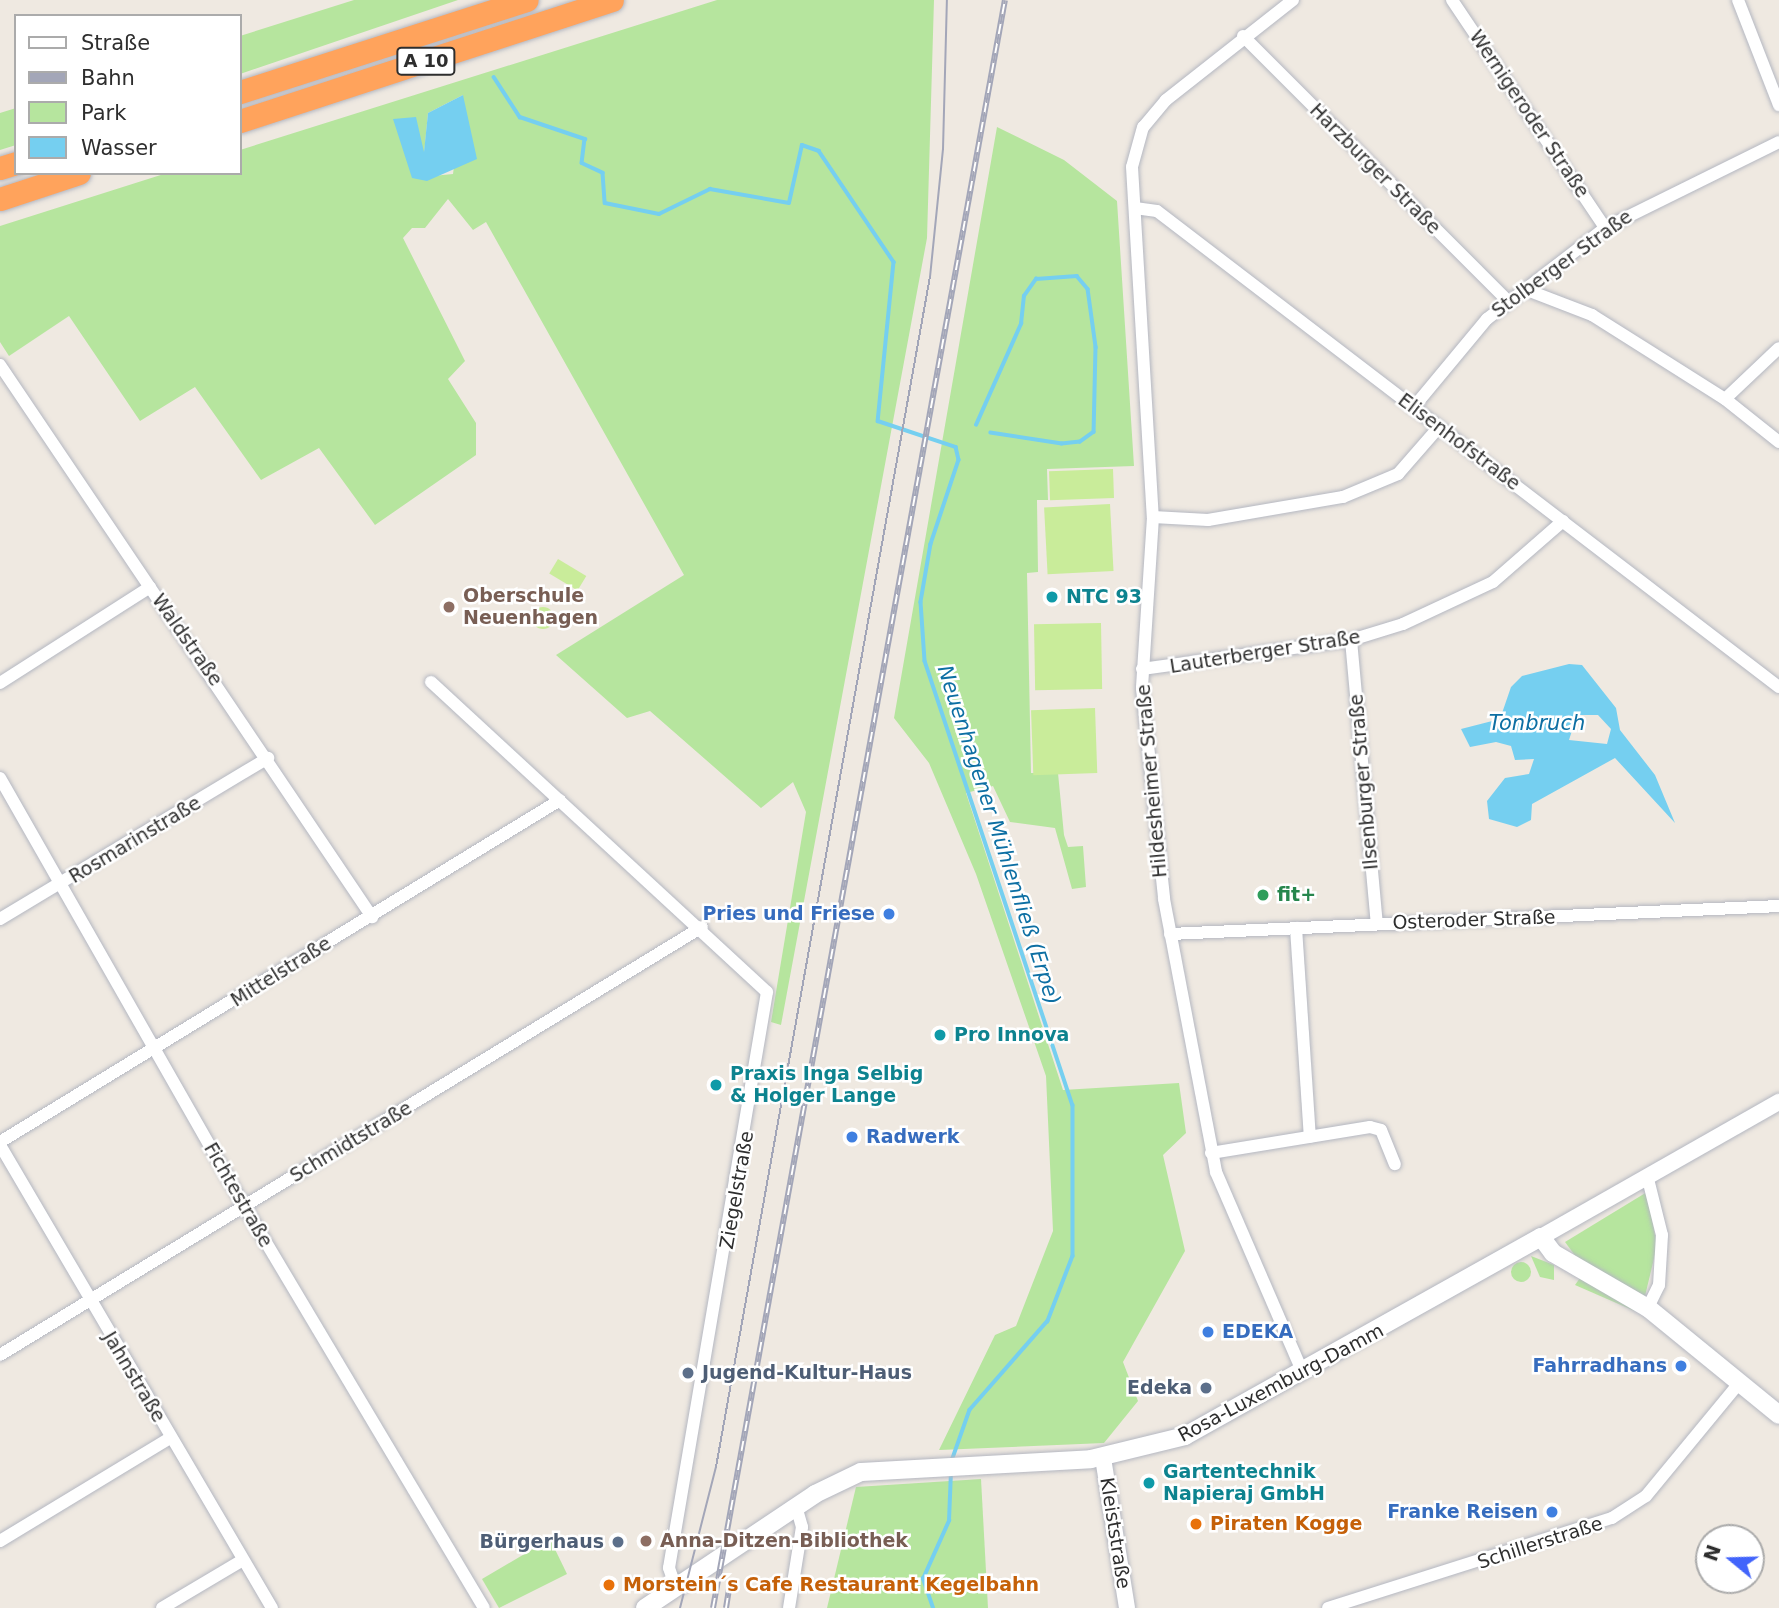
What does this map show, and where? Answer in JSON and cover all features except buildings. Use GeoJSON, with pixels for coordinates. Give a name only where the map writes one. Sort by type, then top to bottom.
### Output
{"type":"FeatureCollection","features":[{"type":"Feature","properties":{"kind":"highway","name":"A 10"},"geometry":{"type":"LineString","coordinates":[[242,91],[527,0]]}},
{"type":"Feature","properties":{"kind":"highway","name":"A 10"},"geometry":{"type":"LineString","coordinates":[[242,120],[612,0]]}},
{"type":"Feature","properties":{"kind":"highway"},"geometry":{"type":"LineString","coordinates":[[0,199],[73,175]]}},
{"type":"Feature","properties":{"kind":"main road","name":"Rosa-Luxemburg-Damm"},"geometry":{"type":"LineString","coordinates":[[645,1608],[796,1506],[860,1472],[1103,1458],[1185,1436],[1303,1373],[1541,1237]]}},
{"type":"Feature","properties":{"kind":"main road"},"geometry":{"type":"LineString","coordinates":[[1541,1237],[1553,1253],[1648,1308],[1779,1415]]}},
{"type":"Feature","properties":{"kind":"street"},"geometry":{"type":"LineString","coordinates":[[1243,36],[1293,0]]}},
{"type":"Feature","properties":{"kind":"street","name":"Wernigeroder Straße"},"geometry":{"type":"LineString","coordinates":[[1452,0],[1605,228]]}},
{"type":"Feature","properties":{"kind":"street"},"geometry":{"type":"LineString","coordinates":[[1738,0],[1779,105]]}},
{"type":"Feature","properties":{"kind":"street","name":"Hildesheimer Straße"},"geometry":{"type":"LineString","coordinates":[[1243,36],[1151,115],[1132,167],[1153,517],[1142,669],[1170,934],[1211,1153],[1230,1213],[1303,1373]]}},
{"type":"Feature","properties":{"kind":"street","name":"Harzburger Straße"},"geometry":{"type":"LineString","coordinates":[[1243,36],[1508,302]]}},
{"type":"Feature","properties":{"kind":"street","name":"Stolberger Straße"},"geometry":{"type":"LineString","coordinates":[[1413,408],[1508,302],[1605,228],[1779,142]]}},
{"type":"Feature","properties":{"kind":"street","name":"Elisenhofstraße"},"geometry":{"type":"LineString","coordinates":[[1135,208],[1157,211],[1779,687]]}},
{"type":"Feature","properties":{"kind":"street"},"geometry":{"type":"LineString","coordinates":[[1527,290],[1591,315],[1725,399],[1779,442]]}},
{"type":"Feature","properties":{"kind":"street"},"geometry":{"type":"LineString","coordinates":[[1725,399],[1779,348]]}},
{"type":"Feature","properties":{"kind":"street","name":"Waldstraße"},"geometry":{"type":"LineString","coordinates":[[0,365],[268,758],[372,917]]}},
{"type":"Feature","properties":{"kind":"street"},"geometry":{"type":"LineString","coordinates":[[1153,517],[1208,520],[1343,498],[1398,474],[1439,427]]}},
{"type":"Feature","properties":{"kind":"street","name":"Lauterberger Straße"},"geometry":{"type":"LineString","coordinates":[[1142,669],[1351,640],[1493,582],[1563,521]]}},
{"type":"Feature","properties":{"kind":"street"},"geometry":{"type":"LineString","coordinates":[[0,682],[150,587]]}},
{"type":"Feature","properties":{"kind":"street","name":"Ilsenburger Straße"},"geometry":{"type":"LineString","coordinates":[[1351,640],[1377,924]]}},
{"type":"Feature","properties":{"kind":"street","name":"Ziegelstraße"},"geometry":{"type":"LineString","coordinates":[[431,682],[764,986],[768,1001],[669,1568],[676,1588]]}},
{"type":"Feature","properties":{"kind":"street","name":"Rosmarinstraße"},"geometry":{"type":"LineString","coordinates":[[0,919],[268,758]]}},
{"type":"Feature","properties":{"kind":"street","name":"Fichtestraße"},"geometry":{"type":"LineString","coordinates":[[0,778],[157,1048],[245,1207],[485,1608]]}},
{"type":"Feature","properties":{"kind":"street","name":"Mittelstraße"},"geometry":{"type":"LineString","coordinates":[[0,1143],[560,800]]}},
{"type":"Feature","properties":{"kind":"street","name":"Osteroder Straße"},"geometry":{"type":"LineString","coordinates":[[1170,934],[1779,906]]}},
{"type":"Feature","properties":{"kind":"street","name":"Schmidtstraße"},"geometry":{"type":"LineString","coordinates":[[0,1355],[702,928]]}},
{"type":"Feature","properties":{"kind":"street"},"geometry":{"type":"LineString","coordinates":[[1296,928],[1310,1137]]}},
{"type":"Feature","properties":{"kind":"street","name":"Rosa-Luxemburg-Damm"},"geometry":{"type":"LineString","coordinates":[[1541,1237],[1779,1102]]}},
{"type":"Feature","properties":{"kind":"street"},"geometry":{"type":"LineString","coordinates":[[1211,1153],[1310,1137],[1381,1130],[1395,1164]]}},
{"type":"Feature","properties":{"kind":"street","name":"Jahnstraße"},"geometry":{"type":"LineString","coordinates":[[0,1143],[89,1302],[272,1608]]}},
{"type":"Feature","properties":{"kind":"street"},"geometry":{"type":"LineString","coordinates":[[1647,1175],[1662,1235],[1659,1285],[1648,1308]]}},
{"type":"Feature","properties":{"kind":"street","name":"Schillerstraße"},"geometry":{"type":"LineString","coordinates":[[1328,1608],[1612,1518],[1646,1496],[1739,1383]]}},
{"type":"Feature","properties":{"kind":"street"},"geometry":{"type":"LineString","coordinates":[[0,1541],[170,1438]]}},
{"type":"Feature","properties":{"kind":"street","name":"Kleiststraße"},"geometry":{"type":"LineString","coordinates":[[1103,1458],[1127,1608]]}},
{"type":"Feature","properties":{"kind":"street"},"geometry":{"type":"LineString","coordinates":[[789,1608],[802,1527],[796,1506]]}},
{"type":"Feature","properties":{"kind":"street"},"geometry":{"type":"LineString","coordinates":[[162,1608],[243,1560]]}},
{"type":"Feature","properties":{"kind":"green space"},"geometry":{"type":"Polygon","coordinates":[[[354,0],[458,0],[242,73],[242,35],[354,0]]]}},
{"type":"Feature","properties":{"kind":"green space"},"geometry":{"type":"Polygon","coordinates":[[[717,0],[934,0],[927,238],[781,1025],[771,1022],[806,812],[793,782],[761,808],[650,711],[627,718],[556,655],[684,575],[486,222],[473,230],[448,199],[425,228],[412,228],[403,238],[465,361],[448,379],[476,423],[476,455],[375,525],[319,448],[261,480],[195,387],[140,421],[69,316],[9,356],[0,342],[0,226],[161,175],[242,175],[242,149],[717,0]],[[463,95],[428,113],[424,154],[412,178],[453,174],[463,95]]]}},
{"type":"Feature","properties":{"kind":"green space"},"geometry":{"type":"Polygon","coordinates":[[[14,109],[14,146],[0,150],[0,113],[14,109]]]}},
{"type":"Feature","properties":{"kind":"green space"},"geometry":{"type":"Polygon","coordinates":[[[997,127],[1064,160],[1117,201],[1134,466],[1047,469],[1048,500],[1037,500],[1038,572],[1027,573],[1031,773],[1058,773],[1064,835],[1068,847],[1083,846],[1086,887],[1072,889],[1055,828],[1010,822],[993,786],[966,793],[1063,1090],[1179,1083],[1186,1133],[1163,1155],[1185,1251],[1123,1362],[1138,1401],[1104,1443],[939,1450],[995,1335],[1016,1326],[1053,1231],[1046,1076],[976,874],[929,763],[894,718],[997,127]]]}},
{"type":"Feature","properties":{"kind":"green space"},"geometry":{"type":"Polygon","coordinates":[[[1113,469],[1114,498],[1050,500],[1049,471],[1113,469]]]}},
{"type":"Feature","properties":{"kind":"green space"},"geometry":{"type":"Polygon","coordinates":[[[1110,504],[1114,571],[1048,574],[1044,507],[1110,504]]]}},
{"type":"Feature","properties":{"kind":"green space"},"geometry":{"type":"Polygon","coordinates":[[[558,559],[586,576],[578,591],[549,574],[558,559]]]}},
{"type":"Feature","properties":{"kind":"green space"},"geometry":{"type":"Polygon","coordinates":[[[543,607],[551,610],[554,618],[551,626],[543,629],[535,626],[532,618],[535,610],[543,607]]]}},
{"type":"Feature","properties":{"kind":"green space"},"geometry":{"type":"Polygon","coordinates":[[[1101,623],[1102,689],[1035,690],[1034,624],[1101,623]]]}},
{"type":"Feature","properties":{"kind":"green space"},"geometry":{"type":"Polygon","coordinates":[[[1095,708],[1097,773],[1033,775],[1031,710],[1095,708]]]}},
{"type":"Feature","properties":{"kind":"green space"},"geometry":{"type":"Polygon","coordinates":[[[1647,1192],[1657,1246],[1645,1296],[1579,1261],[1565,1242],[1647,1192]]]}},
{"type":"Feature","properties":{"kind":"green space"},"geometry":{"type":"Polygon","coordinates":[[[1531,1256],[1554,1265],[1554,1280],[1540,1277],[1531,1256]]]}},
{"type":"Feature","properties":{"kind":"green space"},"geometry":{"type":"Polygon","coordinates":[[[1521,1262],[1528,1265],[1531,1272],[1528,1279],[1521,1282],[1514,1279],[1511,1272],[1514,1265],[1521,1262]]]}},
{"type":"Feature","properties":{"kind":"green space"},"geometry":{"type":"Polygon","coordinates":[[[1580,1278],[1637,1312],[1575,1285],[1580,1278]]]}},
{"type":"Feature","properties":{"kind":"green space"},"geometry":{"type":"Polygon","coordinates":[[[981,1479],[988,1608],[827,1608],[856,1487],[981,1479]]]}},
{"type":"Feature","properties":{"kind":"green space"},"geometry":{"type":"Polygon","coordinates":[[[550,1539],[567,1574],[499,1608],[482,1579],[550,1539]]]}},
{"type":"Feature","properties":{"kind":"water"},"geometry":{"type":"Polygon","coordinates":[[[463,95],[477,159],[427,181],[412,178],[393,119],[416,117],[424,152],[428,113],[463,95]]]}},
{"type":"Feature","properties":{"kind":"water","name":"Tonbruch"},"geometry":{"type":"Polygon","coordinates":[[[1569,664],[1582,665],[1616,708],[1620,730],[1655,775],[1675,823],[1615,758],[1532,804],[1531,820],[1517,827],[1489,819],[1487,801],[1505,778],[1529,774],[1534,759],[1515,760],[1511,746],[1496,742],[1470,747],[1461,729],[1500,719],[1511,687],[1522,676],[1569,664]],[[1577,715],[1569,740],[1607,744],[1611,729],[1598,715],[1577,715]]]}},
{"type":"Feature","properties":{"kind":"waterway","name":"Neuenhagener Mühlenfließ (Erpe)"},"geometry":{"type":"LineString","coordinates":[[494,77],[520,117],[585,139],[582,163],[603,173],[605,203],[659,214],[710,189],[789,203],[802,145],[819,151],[894,262],[878,421],[956,447],[959,460],[931,544],[921,602],[925,661],[1073,1105],[1073,1256],[1048,1321],[970,1410],[952,1461]]}},
{"type":"Feature","properties":{"kind":"waterway"},"geometry":{"type":"LineString","coordinates":[[976,425],[1021,324],[1024,296],[1036,279],[1077,276],[1088,289],[1096,347],[1094,432],[1080,442],[1062,444],[991,433]]}},
{"type":"Feature","properties":{"kind":"waterway","name":"Neuenhagener Mühlenfließ (Erpe)"},"geometry":{"type":"LineString","coordinates":[[933,1608],[923,1579],[949,1521],[951,1472]]}},
{"type":"Feature","properties":{"kind":"tram line"},"geometry":{"type":"LineString","coordinates":[[680,1608],[716,1467],[930,277],[943,149],[947,0]]}},
{"type":"Feature","properties":{"kind":"railway"},"geometry":{"type":"LineString","coordinates":[[713,1608],[1005,0]]}},
{"type":"Feature","properties":{"kind":"railway"},"geometry":{"type":"LineString","coordinates":[[726,1608],[729,1589]]}},
{"type":"Feature","properties":{"kind":"place","name":"NTC 93"},"geometry":{"type":"Point","coordinates":[1052,597]}},
{"type":"Feature","properties":{"kind":"place","name":"Oberschule Neuenhagen"},"geometry":{"type":"Point","coordinates":[449,607]}},
{"type":"Feature","properties":{"kind":"place","name":"fit+"},"geometry":{"type":"Point","coordinates":[1263,895]}},
{"type":"Feature","properties":{"kind":"place","name":"Pries und Friese"},"geometry":{"type":"Point","coordinates":[889,914]}},
{"type":"Feature","properties":{"kind":"place","name":"Pro Innova"},"geometry":{"type":"Point","coordinates":[940,1035]}},
{"type":"Feature","properties":{"kind":"place","name":"Praxis Inga Selbig & Holger Lange"},"geometry":{"type":"Point","coordinates":[716,1085]}},
{"type":"Feature","properties":{"kind":"place","name":"Radwerk"},"geometry":{"type":"Point","coordinates":[852,1137]}},
{"type":"Feature","properties":{"kind":"place","name":"EDEKA"},"geometry":{"type":"Point","coordinates":[1208,1332]}},
{"type":"Feature","properties":{"kind":"place","name":"Fahrradhans"},"geometry":{"type":"Point","coordinates":[1681,1366]}},
{"type":"Feature","properties":{"kind":"place","name":"Jugend-Kultur-Haus"},"geometry":{"type":"Point","coordinates":[688,1373]}},
{"type":"Feature","properties":{"kind":"place","name":"Edeka"},"geometry":{"type":"Point","coordinates":[1206,1388]}},
{"type":"Feature","properties":{"kind":"place","name":"Gartentechnik Napieraj GmbH"},"geometry":{"type":"Point","coordinates":[1149,1483]}},
{"type":"Feature","properties":{"kind":"place","name":"Franke Reisen"},"geometry":{"type":"Point","coordinates":[1552,1512]}},
{"type":"Feature","properties":{"kind":"place","name":"Piraten Kogge"},"geometry":{"type":"Point","coordinates":[1196,1524]}},
{"type":"Feature","properties":{"kind":"place","name":"Anna-Ditzen-Bibliothek"},"geometry":{"type":"Point","coordinates":[646,1541]}},
{"type":"Feature","properties":{"kind":"place","name":"Bürgerhaus"},"geometry":{"type":"Point","coordinates":[618,1542]}},
{"type":"Feature","properties":{"kind":"place","name":"Morstein´s Cafe Restaurant Kegelbahn"},"geometry":{"type":"Point","coordinates":[609,1585]}}]}
